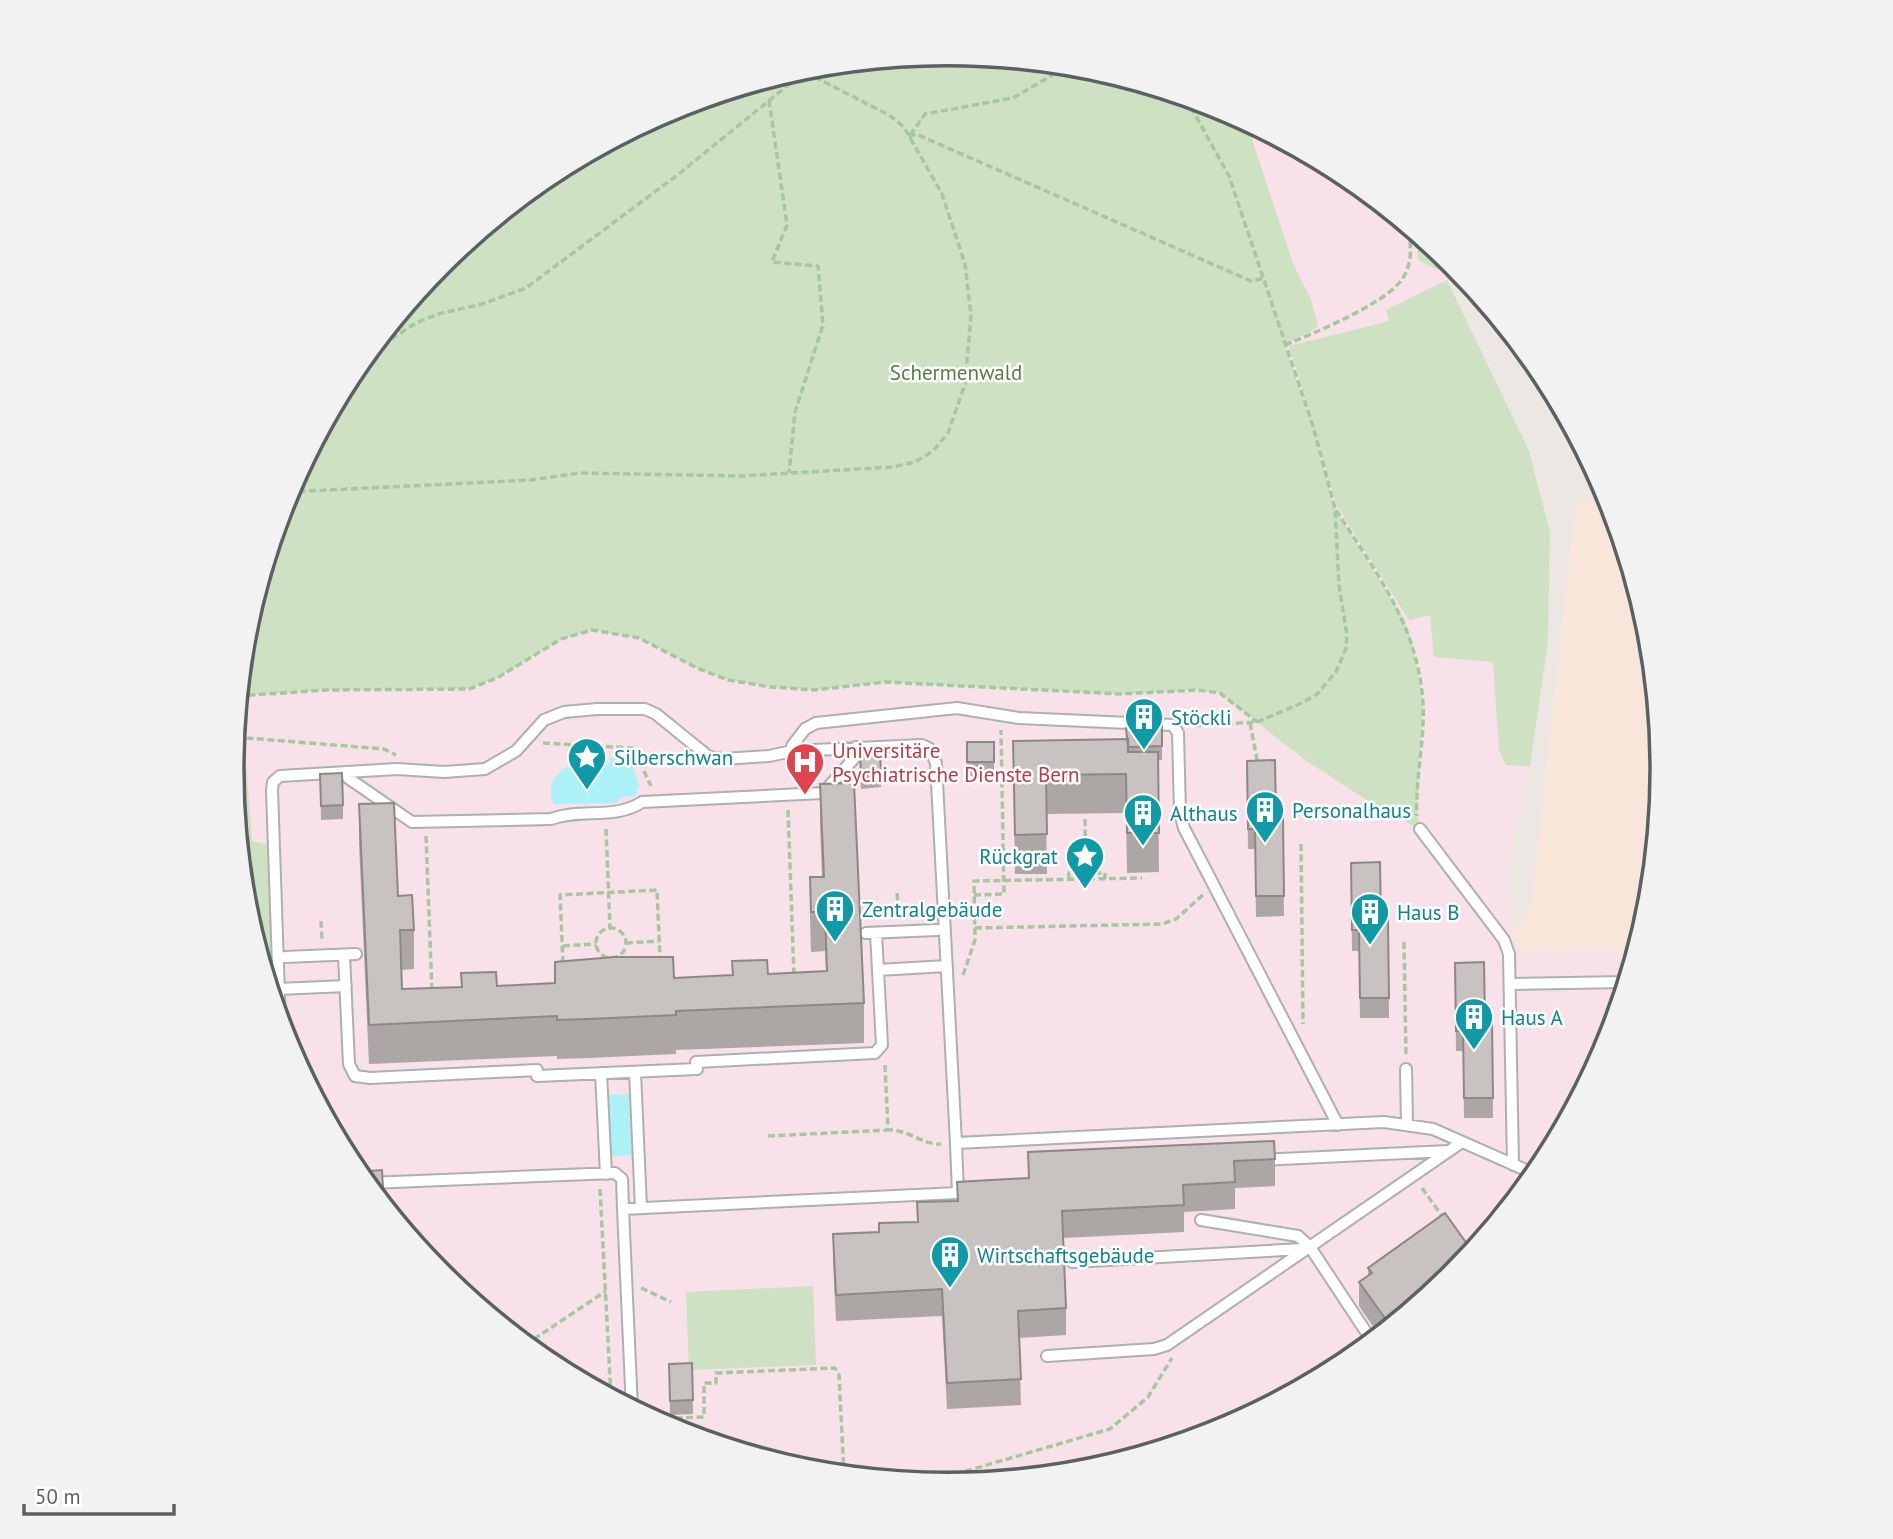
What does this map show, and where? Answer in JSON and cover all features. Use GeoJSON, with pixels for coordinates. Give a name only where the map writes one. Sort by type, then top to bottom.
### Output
{"type":"FeatureCollection","features":[{"type":"Feature","properties":{"kind":"lane"},"geometry":{"type":"LineString","coordinates":[[278,985],[272,782],[284,775],[485,769],[506,760],[544,720],[554,715],[629,708],[656,714],[709,757],[769,756],[792,751],[915,744],[930,749],[935,756],[956,1143],[963,1192],[623,1209]]}},
{"type":"Feature","properties":{"kind":"lane"},"geometry":{"type":"LineString","coordinates":[[792,751],[792,746],[805,729],[816,723],[957,708],[1020,718],[1163,722],[1175,727],[1181,820],[1212,887],[1338,1125]]}},
{"type":"Feature","properties":{"kind":"lane"},"geometry":{"type":"LineString","coordinates":[[348,772],[348,778],[412,822],[425,824],[551,818],[563,814],[628,811],[642,802],[823,793],[857,755],[856,747]]}},
{"type":"Feature","properties":{"kind":"lane"},"geometry":{"type":"LineString","coordinates":[[1420,829],[1504,940],[1509,954],[1513,1165]]}},
{"type":"Feature","properties":{"kind":"lane"},"geometry":{"type":"LineString","coordinates":[[285,957],[350,954],[346,986],[349,1064],[355,1076],[361,1078],[537,1070],[537,1076],[635,1072],[696,1069],[696,1062],[875,1053],[882,1045],[878,970],[871,933],[937,930]]}},
{"type":"Feature","properties":{"kind":"lane"},"geometry":{"type":"LineString","coordinates":[[878,970],[947,966]]}},
{"type":"Feature","properties":{"kind":"lane"},"geometry":{"type":"LineString","coordinates":[[1511,984],[1616,982]]}},
{"type":"Feature","properties":{"kind":"lane"},"geometry":{"type":"LineString","coordinates":[[279,989],[346,986]]}},
{"type":"Feature","properties":{"kind":"lane"},"geometry":{"type":"LineString","coordinates":[[1406,1069],[1407,1124]]}},
{"type":"Feature","properties":{"kind":"lane"},"geometry":{"type":"LineString","coordinates":[[635,1072],[641,1208]]}},
{"type":"Feature","properties":{"kind":"lane"},"geometry":{"type":"LineString","coordinates":[[601,1073],[603,1174]]}},
{"type":"Feature","properties":{"kind":"lane"},"geometry":{"type":"LineString","coordinates":[[956,1143],[1407,1124],[1433,1129],[1524,1170]]}},
{"type":"Feature","properties":{"kind":"lane"},"geometry":{"type":"LineString","coordinates":[[1047,1356],[1154,1349],[1186,1332],[1462,1142]]}},
{"type":"Feature","properties":{"kind":"lane"},"geometry":{"type":"LineString","coordinates":[[1254,1160],[1449,1151]]}},
{"type":"Feature","properties":{"kind":"lane"},"geometry":{"type":"LineString","coordinates":[[379,1183],[603,1174],[621,1176],[631,1398]]}},
{"type":"Feature","properties":{"kind":"lane"},"geometry":{"type":"LineString","coordinates":[[1201,1220],[1298,1236],[1366,1333]]}},
{"type":"Feature","properties":{"kind":"lane"},"geometry":{"type":"LineString","coordinates":[[1072,1262],[1308,1248]]}},
{"type":"Feature","properties":{"kind":"path"},"geometry":{"type":"LineString","coordinates":[[909,137],[916,122],[925,114],[1013,98],[1052,75]]}},
{"type":"Feature","properties":{"kind":"path"},"geometry":{"type":"LineString","coordinates":[[301,491],[531,480],[579,473],[741,476],[892,467],[915,462],[933,451],[948,433],[965,384],[971,315],[965,264],[942,194],[904,127],[889,115],[819,79]]}},
{"type":"Feature","properties":{"kind":"path"},"geometry":{"type":"LineString","coordinates":[[392,339],[416,323],[438,314],[482,304],[526,288],[680,173],[786,85]]}},
{"type":"Feature","properties":{"kind":"path"},"geometry":{"type":"LineString","coordinates":[[769,100],[787,225],[772,262],[818,266],[823,325],[795,412],[789,473]]}},
{"type":"Feature","properties":{"kind":"path"},"geometry":{"type":"LineString","coordinates":[[1175,727],[1257,722],[1317,694],[1328,684],[1342,661],[1347,635],[1339,586],[1335,508],[1312,426],[1229,176],[1194,112]]}},
{"type":"Feature","properties":{"kind":"path"},"geometry":{"type":"LineString","coordinates":[[909,137],[916,134],[1251,281],[1265,278]]}},
{"type":"Feature","properties":{"kind":"path"},"geometry":{"type":"LineString","coordinates":[[1284,345],[1345,319],[1401,281],[1411,257],[1410,241]]}},
{"type":"Feature","properties":{"kind":"path"},"geometry":{"type":"LineString","coordinates":[[1335,508],[1399,610],[1412,640],[1423,704],[1417,810],[1420,829]]}},
{"type":"Feature","properties":{"kind":"path"},"geometry":{"type":"LineString","coordinates":[[248,695],[326,691],[469,690],[496,678],[561,639],[592,630],[639,638],[697,668],[728,680],[771,687],[814,690],[885,682],[1121,694],[1198,690],[1220,693],[1257,722]]}},
{"type":"Feature","properties":{"kind":"path"},"geometry":{"type":"LineString","coordinates":[[975,895],[1004,894],[1001,714]]}},
{"type":"Feature","properties":{"kind":"path"},"geometry":{"type":"LineString","coordinates":[[1250,723],[1258,769]]}},
{"type":"Feature","properties":{"kind":"path"},"geometry":{"type":"LineString","coordinates":[[245,735],[247,738],[384,749],[406,763],[407,770]]}},
{"type":"Feature","properties":{"kind":"path"},"geometry":{"type":"LineString","coordinates":[[526,739],[530,743],[633,748],[656,801]]}},
{"type":"Feature","properties":{"kind":"path"},"geometry":{"type":"LineString","coordinates":[[994,773],[1002,773]]}},
{"type":"Feature","properties":{"kind":"path"},"geometry":{"type":"LineString","coordinates":[[788,794],[794,981]]}},
{"type":"Feature","properties":{"kind":"path"},"geometry":{"type":"LineString","coordinates":[[605,813],[610,929]]}},
{"type":"Feature","properties":{"kind":"path"},"geometry":{"type":"LineString","coordinates":[[1085,819],[1086,873]]}},
{"type":"Feature","properties":{"kind":"path"},"geometry":{"type":"LineString","coordinates":[[425,824],[432,995]]}},
{"type":"Feature","properties":{"kind":"path"},"geometry":{"type":"LineString","coordinates":[[1301,844],[1303,1057]]}},
{"type":"Feature","properties":{"kind":"path"},"geometry":{"type":"LineString","coordinates":[[1069,879],[1069,873],[1105,873],[1105,879]]}},
{"type":"Feature","properties":{"kind":"path"},"geometry":{"type":"LineString","coordinates":[[962,976],[975,940],[974,881],[1142,878]]}},
{"type":"Feature","properties":{"kind":"path"},"geometry":{"type":"LineString","coordinates":[[975,928],[1162,924],[1176,919],[1212,887]]}},
{"type":"Feature","properties":{"kind":"path"},"geometry":{"type":"LineString","coordinates":[[564,968],[561,895],[657,890],[660,964]]}},
{"type":"Feature","properties":{"kind":"path"},"geometry":{"type":"LineString","coordinates":[[897,893],[899,932]]}},
{"type":"Feature","properties":{"kind":"path"},"geometry":{"type":"LineString","coordinates":[[610,929],[621,932],[625,943],[621,954],[611,958],[601,954],[596,944],[601,933],[610,929]]}},
{"type":"Feature","properties":{"kind":"path"},"geometry":{"type":"LineString","coordinates":[[625,943],[659,941]]}},
{"type":"Feature","properties":{"kind":"path"},"geometry":{"type":"LineString","coordinates":[[1404,942],[1406,1069]]}},
{"type":"Feature","properties":{"kind":"path"},"geometry":{"type":"LineString","coordinates":[[562,946],[596,944]]}},
{"type":"Feature","properties":{"kind":"path"},"geometry":{"type":"LineString","coordinates":[[611,958],[612,968]]}},
{"type":"Feature","properties":{"kind":"path"},"geometry":{"type":"LineString","coordinates":[[882,1045],[888,1130]]}},
{"type":"Feature","properties":{"kind":"path"},"geometry":{"type":"LineString","coordinates":[[768,1136],[902,1130],[934,1144]]}},
{"type":"Feature","properties":{"kind":"path"},"geometry":{"type":"LineString","coordinates":[[603,1174],[610,1386]]}},
{"type":"Feature","properties":{"kind":"path"},"geometry":{"type":"LineString","coordinates":[[1413,1175],[1445,1221]]}},
{"type":"Feature","properties":{"kind":"path"},"geometry":{"type":"LineString","coordinates":[[626,1281],[671,1302]]}},
{"type":"Feature","properties":{"kind":"path"},"geometry":{"type":"LineString","coordinates":[[535,1338],[606,1291]]}},
{"type":"Feature","properties":{"kind":"path"},"geometry":{"type":"LineString","coordinates":[[964,1472],[1110,1429],[1148,1397],[1186,1332]]}},
{"type":"Feature","properties":{"kind":"path"},"geometry":{"type":"LineString","coordinates":[[679,1420],[704,1417],[704,1383],[716,1383],[716,1373],[835,1368],[839,1375],[843,1464]]}},
{"type":"Feature","properties":{"kind":"shaded area","name":"Universitäre Psychiatrische Dienste Bern"},"geometry":{"type":"Polygon","coordinates":[[[1248,135],[1337,185],[1410,241],[1453,282],[1447,281],[1529,451],[1550,532],[1548,642],[1530,766],[1505,877],[1511,931],[1522,953],[1626,949],[1596,1039],[1577,1080],[1531,1160],[1475,1233],[1444,1267],[1374,1327],[1337,1354],[1257,1400],[1216,1419],[1128,1449],[1084,1459],[992,1471],[901,1471],[855,1466],[765,1449],[721,1435],[677,1419],[595,1378],[556,1354],[483,1298],[449,1267],[418,1233],[362,1160],[338,1121],[297,1039],[272,966],[268,845],[252,842],[245,743],[248,695],[326,690],[469,689],[497,678],[561,639],[592,630],[639,638],[697,668],[866,684],[971,689],[1121,694],[1197,690],[1220,693],[1274,738],[1376,806],[1419,828],[1417,810],[1421,774],[1412,640],[1404,619],[1335,508],[1313,426],[1285,345],[1318,327],[1248,135]]]}},
{"type":"Feature","properties":{"kind":"shaded area"},"geometry":{"type":"Polygon","coordinates":[[[1576,499],[1596,500],[1626,588],[1636,632],[1648,724],[1648,815],[1636,907],[1626,949],[1522,953],[1511,931],[1531,906],[1576,499]]]}},
{"type":"Feature","properties":{"kind":"green space","name":"Schermenwald"},"geometry":{"type":"Polygon","coordinates":[[[946,66],[992,68],[1084,80],[1172,104],[1251,136],[1293,264],[1311,299],[1318,327],[1285,345],[1311,420],[1289,346],[1389,321],[1386,310],[1447,280],[1529,451],[1550,532],[1548,642],[1530,766],[1506,765],[1499,750],[1493,662],[1434,657],[1430,615],[1409,620],[1337,506],[1315,434],[1335,508],[1404,619],[1412,640],[1423,703],[1417,810],[1420,829],[1376,806],[1305,760],[1220,693],[1197,690],[1121,694],[885,682],[814,690],[771,687],[728,680],[697,668],[639,638],[592,630],[561,639],[497,678],[469,689],[326,690],[248,695],[257,632],[267,588],[297,500],[316,459],[362,379],[418,306],[449,272],[519,212],[556,185],[636,139],[677,120],[765,90],[855,73],[946,66]]]}},
{"type":"Feature","properties":{"kind":"green space"},"geometry":{"type":"Polygon","coordinates":[[[1417,247],[1440,268],[1438,270],[1418,260],[1417,247]]]}},
{"type":"Feature","properties":{"kind":"green space","name":"Schermenwald"},"geometry":{"type":"Polygon","coordinates":[[[245,743],[252,841],[268,844],[272,966],[257,907],[250,861],[245,815],[245,743]]]}},
{"type":"Feature","properties":{"kind":"green space"},"geometry":{"type":"Polygon","coordinates":[[[813,1286],[816,1365],[689,1370],[686,1292],[813,1286]]]}},
{"type":"Feature","properties":{"kind":"water"},"geometry":{"type":"Polygon","coordinates":[[[610,757],[632,764],[639,785],[635,796],[621,797],[617,803],[554,804],[552,785],[555,777],[562,771],[578,762],[596,758],[597,764],[603,767],[610,763],[610,757]]]}},
{"type":"Feature","properties":{"kind":"water"},"geometry":{"type":"Polygon","coordinates":[[[629,1094],[632,1155],[610,1156],[607,1095],[629,1094]]]}},
{"type":"Feature","properties":{"kind":"building"},"geometry":{"type":"Polygon","coordinates":[[[1131,717],[1162,719],[1162,746],[1128,747],[1126,728],[1131,728],[1131,717]]]}},
{"type":"Feature","properties":{"kind":"building"},"geometry":{"type":"Polygon","coordinates":[[[1128,739],[1128,752],[1158,752],[1159,833],[1127,833],[1126,774],[1046,775],[1047,834],[1015,835],[1013,741],[1128,739]]]}},
{"type":"Feature","properties":{"kind":"building"},"geometry":{"type":"Polygon","coordinates":[[[967,742],[994,742],[994,762],[967,762],[967,742]]]}},
{"type":"Feature","properties":{"kind":"building"},"geometry":{"type":"Polygon","coordinates":[[[880,750],[881,774],[861,775],[860,751],[880,750]]]}},
{"type":"Feature","properties":{"kind":"building","name":"Personalhaus"},"geometry":{"type":"Polygon","coordinates":[[[1275,760],[1276,819],[1283,819],[1284,896],[1256,896],[1255,829],[1248,829],[1247,761],[1275,760]]]}},
{"type":"Feature","properties":{"kind":"building"},"geometry":{"type":"Polygon","coordinates":[[[342,773],[343,805],[321,806],[320,774],[342,773]]]}},
{"type":"Feature","properties":{"kind":"building"},"geometry":{"type":"Polygon","coordinates":[[[854,783],[864,1003],[676,1011],[676,1015],[589,1019],[557,1020],[557,1016],[369,1025],[359,804],[394,803],[398,896],[412,895],[414,930],[400,930],[402,989],[462,987],[461,973],[496,972],[497,986],[555,983],[555,962],[614,957],[673,957],[674,978],[733,975],[732,961],[767,960],[768,974],[827,971],[825,912],[811,912],[810,877],[824,877],[820,784],[854,783]]]}},
{"type":"Feature","properties":{"kind":"building","name":"Haus B"},"geometry":{"type":"Polygon","coordinates":[[[1380,862],[1381,921],[1388,921],[1389,998],[1360,998],[1359,930],[1352,930],[1351,863],[1380,862]]]}},
{"type":"Feature","properties":{"kind":"building","name":"Haus A"},"geometry":{"type":"Polygon","coordinates":[[[1484,962],[1485,1021],[1492,1021],[1493,1098],[1464,1098],[1463,1030],[1456,1031],[1455,963],[1484,962]]]}},
{"type":"Feature","properties":{"kind":"building","name":"Wirtschaftsgebäude"},"geometry":{"type":"Polygon","coordinates":[[[1274,1141],[1275,1159],[1234,1161],[1235,1182],[1183,1185],[1184,1205],[1062,1211],[1066,1308],[1018,1311],[1021,1379],[947,1383],[942,1289],[836,1295],[833,1234],[879,1232],[879,1223],[918,1222],[917,1202],[958,1201],[957,1182],[1029,1178],[1028,1152],[1274,1141]]]}},
{"type":"Feature","properties":{"kind":"building"},"geometry":{"type":"Polygon","coordinates":[[[382,1170],[383,1189],[370,1171],[382,1170]]]}},
{"type":"Feature","properties":{"kind":"building"},"geometry":{"type":"Polygon","coordinates":[[[1445,1213],[1466,1243],[1444,1267],[1385,1318],[1359,1282],[1372,1273],[1368,1268],[1445,1213]]]}},
{"type":"Feature","properties":{"kind":"building"},"geometry":{"type":"Polygon","coordinates":[[[692,1363],[693,1400],[670,1401],[669,1364],[692,1363]]]}},
{"type":"Feature","properties":{"kind":"place","name":"Stöckli"},"geometry":{"type":"Point","coordinates":[1144,751]}},
{"type":"Feature","properties":{"kind":"place","name":"Silberschwan"},"geometry":{"type":"Point","coordinates":[587,791]}},
{"type":"Feature","properties":{"kind":"place","name":"Universitäre Psychiatrische Dienste Bern"},"geometry":{"type":"Point","coordinates":[805,796]}},
{"type":"Feature","properties":{"kind":"place","name":"Personalhaus"},"geometry":{"type":"Point","coordinates":[1265,844]}},
{"type":"Feature","properties":{"kind":"place","name":"Althaus"},"geometry":{"type":"Point","coordinates":[1143,847]}},
{"type":"Feature","properties":{"kind":"place","name":"Rückgrat"},"geometry":{"type":"Point","coordinates":[1085,890]}},
{"type":"Feature","properties":{"kind":"place","name":"Zentralgebäude"},"geometry":{"type":"Point","coordinates":[835,943]}},
{"type":"Feature","properties":{"kind":"place","name":"Haus B"},"geometry":{"type":"Point","coordinates":[1370,946]}},
{"type":"Feature","properties":{"kind":"place","name":"Haus A"},"geometry":{"type":"Point","coordinates":[1474,1051]}},
{"type":"Feature","properties":{"kind":"place","name":"Wirtschaftsgebäude"},"geometry":{"type":"Point","coordinates":[950,1289]}}]}
